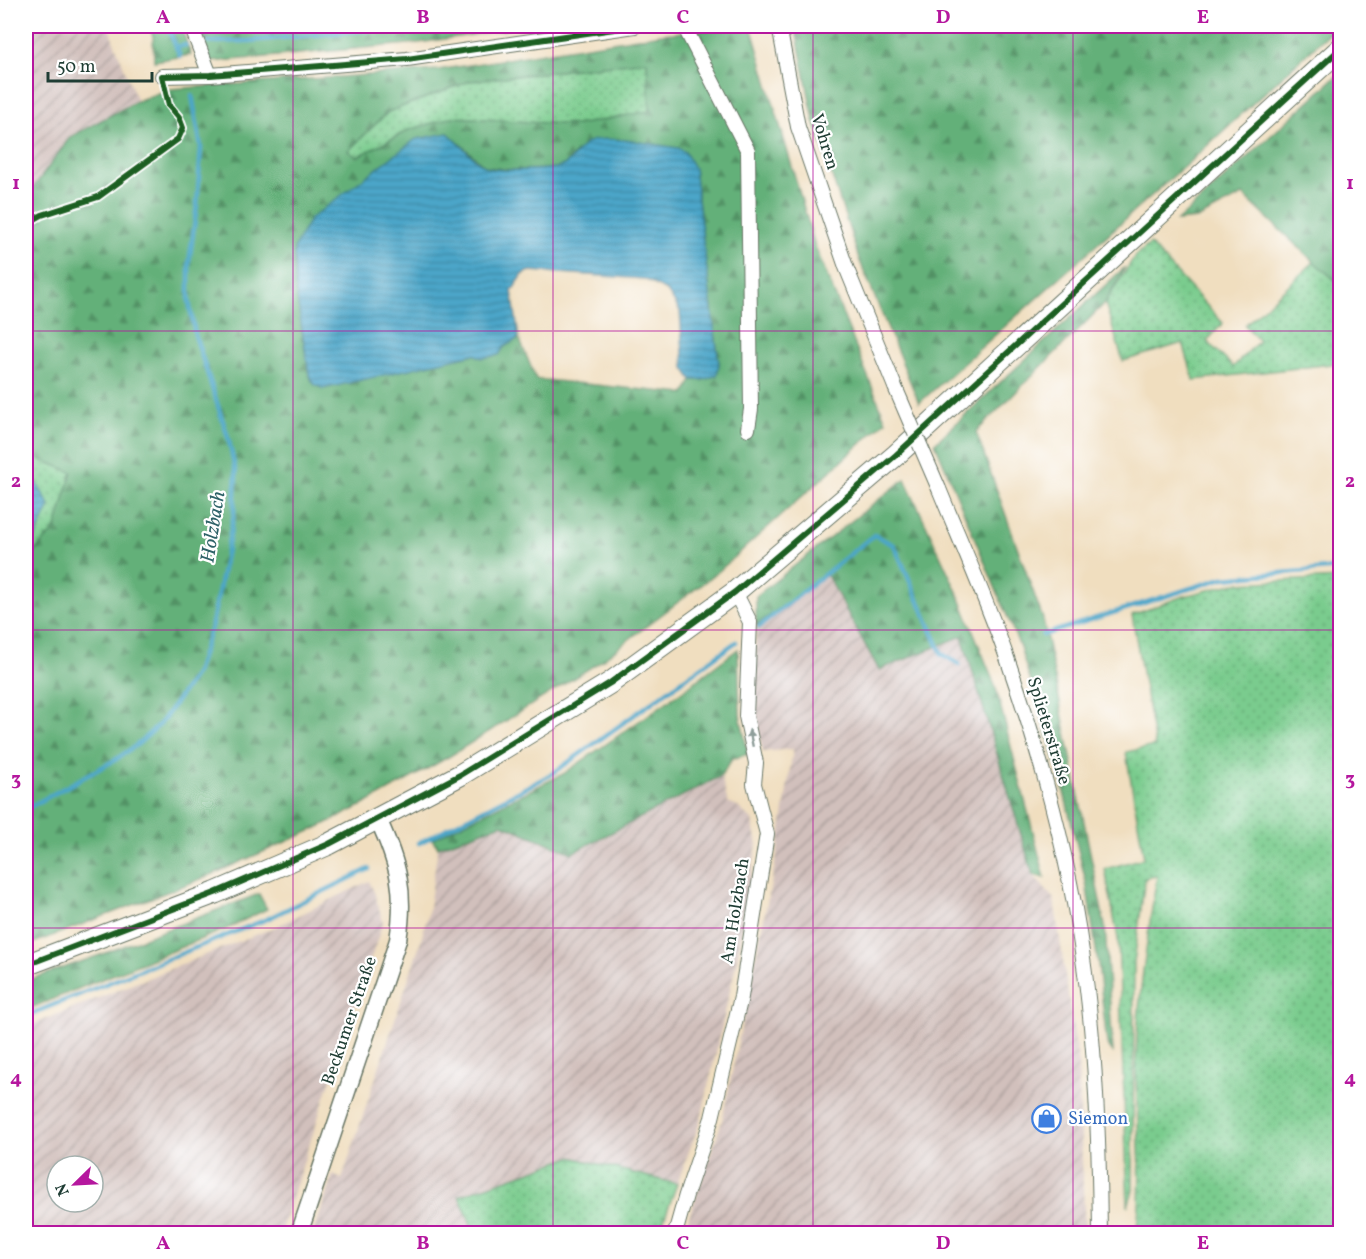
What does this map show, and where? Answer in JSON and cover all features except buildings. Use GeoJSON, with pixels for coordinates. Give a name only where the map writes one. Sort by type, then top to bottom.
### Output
{"type":"FeatureCollection","features":[{"type":"Feature","properties":{"kind":"main road"},"geometry":{"type":"LineString","coordinates":[[26,965],[215,893],[329,844],[460,775],[610,683],[735,592],[896,455],[1341,49]]}},
{"type":"Feature","properties":{"kind":"street"},"geometry":{"type":"LineString","coordinates":[[191,26],[210,75]]}},
{"type":"Feature","properties":{"kind":"street"},"geometry":{"type":"LineString","coordinates":[[162,76],[210,75],[407,59],[635,26]]}},
{"type":"Feature","properties":{"kind":"street"},"geometry":{"type":"LineString","coordinates":[[684,26],[748,151],[751,409],[748,429]]}},
{"type":"Feature","properties":{"kind":"street","name":"Vohren"},"geometry":{"type":"LineString","coordinates":[[779,26],[798,127],[846,267]]}},
{"type":"Feature","properties":{"kind":"street","name":"Splieterstraße"},"geometry":{"type":"LineString","coordinates":[[846,267],[1007,658],[1046,781],[1067,870],[1082,952],[1094,1059],[1099,1147],[1100,1233]]}},
{"type":"Feature","properties":{"kind":"street","name":"Am Holzbach"},"geometry":{"type":"LineString","coordinates":[[675,1233],[712,1118],[741,997],[767,834],[754,784],[756,763],[746,716],[750,622],[735,592]]}},
{"type":"Feature","properties":{"kind":"street","name":"Beckumer Straße"},"geometry":{"type":"LineString","coordinates":[[298,1233],[398,940],[402,914],[401,888],[391,847],[378,819]]}},
{"type":"Feature","properties":{"kind":"shaded area"},"geometry":{"type":"Polygon","coordinates":[[[26,26],[108,26],[137,101],[70,137],[26,198],[26,26]]]}},
{"type":"Feature","properties":{"kind":"shaded area"},"geometry":{"type":"Polygon","coordinates":[[[828,575],[879,670],[962,636],[1033,875],[1054,899],[1078,1061],[1085,1233],[683,1234],[722,1121],[778,850],[793,749],[763,752],[754,715],[756,625],[828,575]]]}},
{"type":"Feature","properties":{"kind":"shaded area"},"geometry":{"type":"Polygon","coordinates":[[[721,776],[728,803],[738,807],[752,820],[757,844],[736,964],[701,1119],[677,1184],[571,1157],[459,1196],[475,1233],[313,1234],[333,1175],[342,1179],[420,944],[428,914],[438,847],[502,824],[572,853],[721,776]]]}},
{"type":"Feature","properties":{"kind":"shaded area"},"geometry":{"type":"Polygon","coordinates":[[[369,881],[375,894],[383,922],[280,1233],[26,1233],[26,1027],[275,927],[369,881]]]}},
{"type":"Feature","properties":{"kind":"green space"},"geometry":{"type":"Polygon","coordinates":[[[149,26],[181,26],[191,55],[154,61],[153,36],[149,26]]]}},
{"type":"Feature","properties":{"kind":"green space"},"geometry":{"type":"Polygon","coordinates":[[[209,26],[266,30],[308,26],[528,26],[419,43],[211,62],[201,35],[209,26]]]}},
{"type":"Feature","properties":{"kind":"green space"},"geometry":{"type":"Polygon","coordinates":[[[751,26],[815,246],[886,421],[719,571],[598,663],[450,756],[317,828],[206,877],[26,946],[26,561],[56,528],[72,472],[26,454],[26,198],[70,137],[137,101],[169,89],[438,70],[662,34],[751,26]],[[647,61],[470,81],[388,112],[348,151],[357,157],[409,130],[453,117],[577,125],[650,111],[647,61]],[[448,133],[294,248],[295,285],[309,375],[314,384],[403,370],[474,354],[483,358],[519,338],[536,379],[685,394],[692,380],[703,380],[717,375],[719,364],[694,169],[685,152],[678,148],[604,139],[576,152],[566,164],[555,169],[513,170],[486,167],[448,133]]]}},
{"type":"Feature","properties":{"kind":"green space"},"geometry":{"type":"Polygon","coordinates":[[[795,26],[1337,26],[1196,156],[919,403],[859,259],[814,121],[795,26]]]}},
{"type":"Feature","properties":{"kind":"green space"},"geometry":{"type":"Polygon","coordinates":[[[647,61],[650,111],[577,125],[453,117],[409,130],[357,157],[348,151],[388,112],[470,81],[647,61]]]}},
{"type":"Feature","properties":{"kind":"green space"},"geometry":{"type":"Polygon","coordinates":[[[1340,73],[1340,284],[1243,195],[1197,219],[1177,221],[1340,73]]]}},
{"type":"Feature","properties":{"kind":"green space"},"geometry":{"type":"Polygon","coordinates":[[[1150,244],[1223,323],[1207,341],[1233,367],[1259,341],[1245,325],[1314,262],[1340,284],[1340,363],[1194,380],[1183,343],[1123,361],[1105,303],[1135,256],[1150,244]]]}},
{"type":"Feature","properties":{"kind":"green space"},"geometry":{"type":"Polygon","coordinates":[[[1125,267],[1105,303],[976,432],[1043,619],[1105,926],[1113,1052],[1107,1044],[1086,882],[1061,780],[1020,647],[935,443],[1125,267]]]}},
{"type":"Feature","properties":{"kind":"green space"},"geometry":{"type":"Polygon","coordinates":[[[26,454],[72,472],[56,528],[26,561],[26,454]]]}},
{"type":"Feature","properties":{"kind":"green space"},"geometry":{"type":"Polygon","coordinates":[[[905,479],[959,596],[995,685],[1045,878],[1033,875],[962,636],[879,670],[827,575],[756,625],[756,596],[905,479]]]}},
{"type":"Feature","properties":{"kind":"green space"},"geometry":{"type":"Polygon","coordinates":[[[1340,578],[1340,1233],[1128,1233],[1137,1228],[1139,1208],[1136,1047],[1143,974],[1157,876],[1145,878],[1134,963],[1133,1191],[1128,1206],[1118,939],[1105,869],[1144,858],[1126,752],[1155,746],[1132,615],[1181,597],[1236,583],[1340,578]]]}},
{"type":"Feature","properties":{"kind":"green space"},"geometry":{"type":"Polygon","coordinates":[[[738,649],[740,715],[748,754],[732,759],[721,776],[572,853],[502,824],[438,847],[432,839],[563,774],[681,692],[738,649]]]}},
{"type":"Feature","properties":{"kind":"green space"},"geometry":{"type":"Polygon","coordinates":[[[259,894],[267,909],[226,929],[26,1010],[26,981],[259,894]]]}},
{"type":"Feature","properties":{"kind":"green space"},"geometry":{"type":"Polygon","coordinates":[[[571,1157],[677,1184],[659,1233],[475,1233],[459,1196],[571,1157]]]}},
{"type":"Feature","properties":{"kind":"water"},"geometry":{"type":"Polygon","coordinates":[[[448,133],[482,165],[501,170],[538,170],[558,167],[568,163],[587,143],[599,139],[646,143],[678,148],[685,152],[694,168],[719,364],[717,375],[703,380],[692,380],[684,368],[680,311],[668,292],[645,279],[531,271],[524,273],[512,291],[519,338],[504,347],[499,355],[482,358],[474,354],[323,389],[314,384],[309,375],[295,285],[294,248],[310,219],[416,139],[448,133]]]}},
{"type":"Feature","properties":{"kind":"water"},"geometry":{"type":"Polygon","coordinates":[[[26,469],[29,470],[50,506],[35,538],[26,546],[26,469]]]}},
{"type":"Feature","properties":{"kind":"waterway","name":"Holzbach"},"geometry":{"type":"LineString","coordinates":[[167,26],[180,56]]}},
{"type":"Feature","properties":{"kind":"waterway"},"geometry":{"type":"LineString","coordinates":[[208,42],[249,41],[412,26]]}},
{"type":"Feature","properties":{"kind":"waterway"},"geometry":{"type":"LineString","coordinates":[[176,47],[186,45]]}},
{"type":"Feature","properties":{"kind":"waterway","name":"Holzbach"},"geometry":{"type":"LineString","coordinates":[[26,809],[115,760],[138,744],[161,723],[196,673],[212,624],[234,514],[236,473],[228,437],[195,335],[189,301],[189,263],[197,205],[201,147],[192,95]]}},
{"type":"Feature","properties":{"kind":"waterway"},"geometry":{"type":"LineString","coordinates":[[759,627],[874,535],[894,545],[942,654],[959,664]]}},
{"type":"Feature","properties":{"kind":"waterway"},"geometry":{"type":"LineString","coordinates":[[1043,635],[1223,578],[1340,568]]}},
{"type":"Feature","properties":{"kind":"waterway"},"geometry":{"type":"LineString","coordinates":[[419,843],[552,774],[736,642]]}},
{"type":"Feature","properties":{"kind":"waterway"},"geometry":{"type":"LineString","coordinates":[[26,1016],[267,919],[369,869]]}},
{"type":"Feature","properties":{"kind":"cycle path"},"geometry":{"type":"LineString","coordinates":[[26,224],[42,215],[98,197],[178,139],[183,128],[179,117],[169,105],[162,76],[210,75],[407,59],[635,26]]}},
{"type":"Feature","properties":{"kind":"cycle path"},"geometry":{"type":"LineString","coordinates":[[26,965],[215,893],[329,844],[460,775],[610,683],[735,592],[896,455],[1340,49]]}},
{"type":"Feature","properties":{"kind":"place","name":"Siemon"},"geometry":{"type":"Point","coordinates":[1047,1119]}}]}
